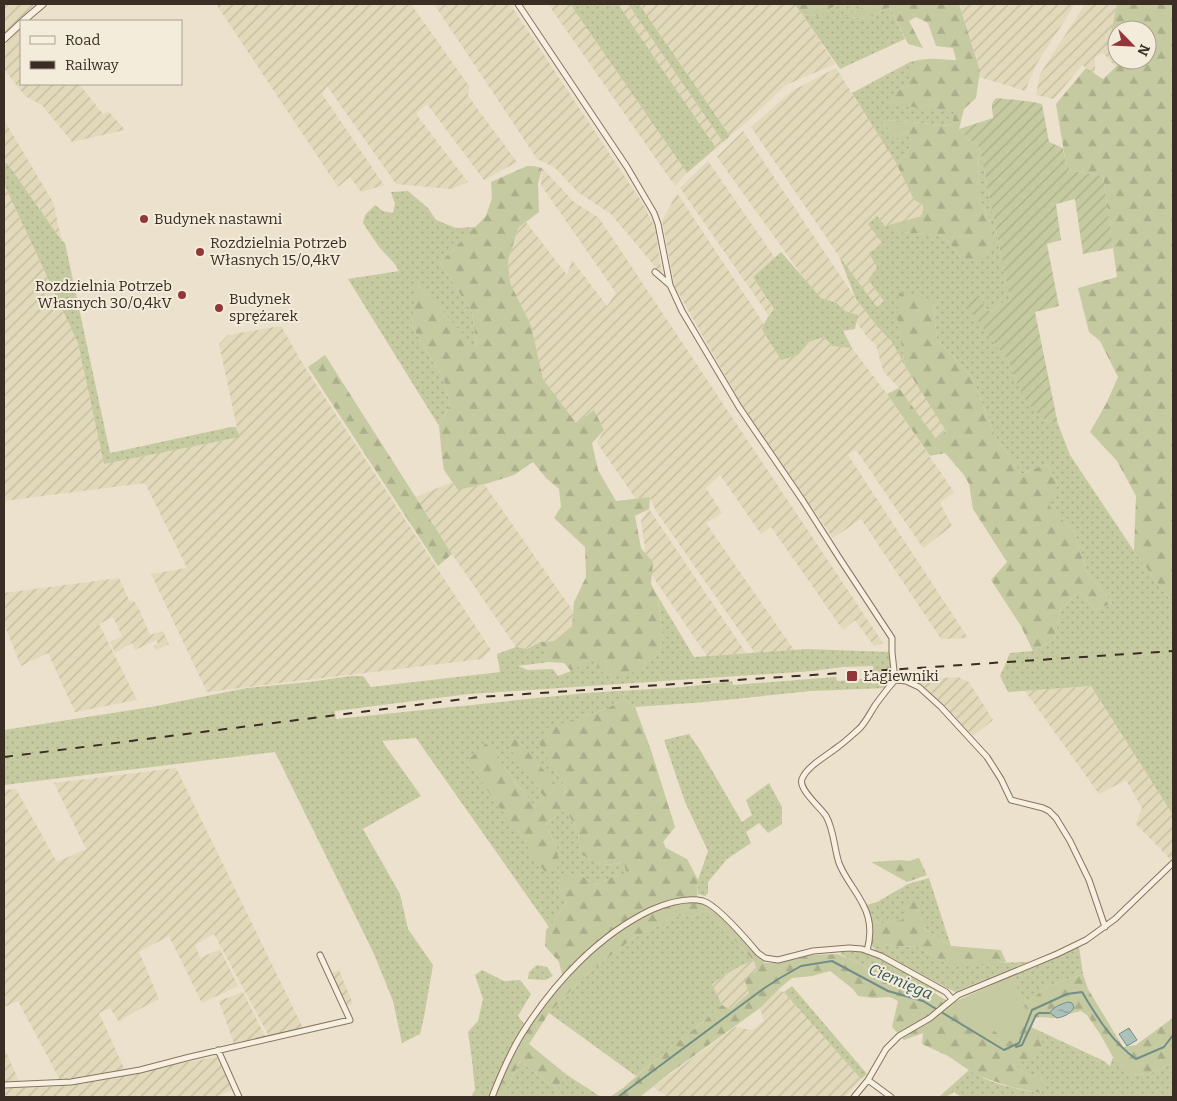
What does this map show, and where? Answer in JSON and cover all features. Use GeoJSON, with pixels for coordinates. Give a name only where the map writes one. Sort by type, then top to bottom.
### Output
{"type":"FeatureCollection","features":[{"type":"Feature","properties":{"kind":"street"},"geometry":{"type":"LineString","coordinates":[[24,20],[43,4]]}},
{"type":"Feature","properties":{"kind":"street"},"geometry":{"type":"LineString","coordinates":[[518,4],[627,167],[650,205],[658,224],[670,285],[679,306],[739,407],[892,638],[895,680],[882,695],[864,724],[811,767],[801,782],[807,793],[826,817],[840,864],[866,912],[869,922],[867,950]]}},
{"type":"Feature","properties":{"kind":"street"},"geometry":{"type":"LineString","coordinates":[[4,39],[20,24]]}},
{"type":"Feature","properties":{"kind":"street"},"geometry":{"type":"LineString","coordinates":[[655,272],[670,285]]}},
{"type":"Feature","properties":{"kind":"street"},"geometry":{"type":"LineString","coordinates":[[895,680],[906,681],[919,687],[942,707],[992,763],[1011,800],[1043,808],[1056,818],[1093,889],[1105,927]]}},
{"type":"Feature","properties":{"kind":"street"},"geometry":{"type":"LineString","coordinates":[[854,1097],[868,1080],[889,1044],[899,1036],[930,1018],[952,999],[967,991],[1072,948],[1086,940],[1115,919],[1173,863]]}},
{"type":"Feature","properties":{"kind":"street"},"geometry":{"type":"LineString","coordinates":[[492,1097],[522,1034],[560,983],[607,937],[631,921],[669,903],[698,900],[708,903],[719,911],[758,953],[769,959],[778,960],[803,953],[827,950],[855,948],[867,950],[882,956],[946,992],[952,999]]}},
{"type":"Feature","properties":{"kind":"street"},"geometry":{"type":"LineString","coordinates":[[4,1085],[54,1084],[140,1070],[350,1020],[320,955]]}},
{"type":"Feature","properties":{"kind":"street"},"geometry":{"type":"LineString","coordinates":[[218,1050],[239,1097]]}},
{"type":"Feature","properties":{"kind":"street"},"geometry":{"type":"LineString","coordinates":[[868,1080],[891,1097]]}},
{"type":"Feature","properties":{"kind":"shaded area"},"geometry":{"type":"Polygon","coordinates":[[[4,4],[40,4],[23,20],[20,20],[20,22],[4,37],[4,4]]]}},
{"type":"Feature","properties":{"kind":"shaded area"},"geometry":{"type":"Polygon","coordinates":[[[216,4],[411,4],[469,86],[468,96],[517,162],[484,180],[427,104],[416,114],[468,182],[452,189],[396,184],[327,86],[322,94],[384,185],[361,192],[350,177],[338,187],[216,4]]]}},
{"type":"Feature","properties":{"kind":"shaded area"},"geometry":{"type":"Polygon","coordinates":[[[434,4],[510,4],[643,204],[655,228],[662,275],[611,214],[579,193],[554,167],[537,159],[434,4]]]}},
{"type":"Feature","properties":{"kind":"shaded area"},"geometry":{"type":"Polygon","coordinates":[[[548,4],[570,4],[687,173],[675,186],[548,4]]]}},
{"type":"Feature","properties":{"kind":"shaded area"},"geometry":{"type":"Polygon","coordinates":[[[618,4],[628,4],[723,142],[716,148],[618,4]]]}},
{"type":"Feature","properties":{"kind":"shaded area"},"geometry":{"type":"Polygon","coordinates":[[[639,4],[794,4],[835,64],[786,85],[730,136],[639,4]]]}},
{"type":"Feature","properties":{"kind":"shaded area"},"geometry":{"type":"Polygon","coordinates":[[[959,4],[1075,4],[1036,65],[1025,91],[979,77],[980,71],[959,4]]]}},
{"type":"Feature","properties":{"kind":"shaded area"},"geometry":{"type":"Polygon","coordinates":[[[1085,4],[1117,4],[1114,20],[1107,20],[1107,57],[1103,53],[1095,57],[1095,74],[1082,65],[1054,99],[1036,95],[1040,74],[1085,4]]]}},
{"type":"Feature","properties":{"kind":"shaded area"},"geometry":{"type":"Polygon","coordinates":[[[20,30],[20,85],[80,85],[103,114],[108,111],[125,130],[72,142],[42,105],[25,96],[4,69],[4,47],[20,30]]]}},
{"type":"Feature","properties":{"kind":"shaded area"},"geometry":{"type":"Polygon","coordinates":[[[836,68],[896,163],[914,200],[923,205],[922,216],[885,226],[877,267],[868,280],[884,301],[877,307],[839,256],[751,127],[792,91],[836,68]]]}},
{"type":"Feature","properties":{"kind":"shaded area"},"geometry":{"type":"Polygon","coordinates":[[[4,120],[53,202],[62,241],[7,163],[4,164],[4,120]]]}},
{"type":"Feature","properties":{"kind":"shaded area"},"geometry":{"type":"Polygon","coordinates":[[[743,131],[856,299],[892,342],[946,430],[936,440],[899,388],[883,371],[876,345],[856,322],[857,315],[845,311],[837,303],[821,298],[809,285],[717,157],[743,131]]]}},
{"type":"Feature","properties":{"kind":"shaded area"},"geometry":{"type":"Polygon","coordinates":[[[708,161],[775,258],[753,277],[774,310],[769,316],[680,188],[708,161]]]}},
{"type":"Feature","properties":{"kind":"shaded area"},"geometry":{"type":"Polygon","coordinates":[[[542,168],[574,202],[599,218],[883,643],[874,646],[855,620],[843,630],[771,527],[761,534],[720,475],[706,488],[722,513],[706,523],[794,650],[755,653],[656,511],[650,498],[636,499],[597,443],[604,430],[594,410],[576,423],[543,379],[531,325],[510,283],[508,261],[518,227],[526,222],[567,275],[572,260],[607,306],[616,293],[541,185],[542,168]]]}},
{"type":"Feature","properties":{"kind":"shaded area"},"geometry":{"type":"Polygon","coordinates":[[[4,184],[78,343],[104,464],[239,437],[219,344],[228,335],[281,326],[304,366],[491,650],[482,659],[207,692],[151,574],[187,568],[145,483],[4,501],[4,184]]]}},
{"type":"Feature","properties":{"kind":"shaded area"},"geometry":{"type":"Polygon","coordinates":[[[677,193],[764,324],[763,329],[798,355],[809,342],[824,337],[832,346],[852,348],[887,394],[954,492],[940,503],[952,526],[923,548],[856,450],[848,455],[968,638],[941,639],[861,519],[833,538],[746,412],[675,287],[662,221],[677,193]]]}},
{"type":"Feature","properties":{"kind":"shaded area"},"geometry":{"type":"Polygon","coordinates":[[[452,482],[458,490],[484,484],[573,611],[572,626],[554,641],[540,642],[526,649],[516,647],[452,554],[416,497],[452,482]]]}},
{"type":"Feature","properties":{"kind":"shaded area"},"geometry":{"type":"Polygon","coordinates":[[[649,509],[746,653],[707,656],[651,574],[653,562],[646,554],[641,521],[649,509]]]}},
{"type":"Feature","properties":{"kind":"shaded area"},"geometry":{"type":"Polygon","coordinates":[[[119,578],[130,602],[134,601],[139,609],[150,635],[163,631],[169,644],[156,650],[154,646],[158,644],[156,640],[135,650],[132,643],[115,653],[110,642],[122,636],[113,617],[99,624],[137,700],[75,712],[48,653],[21,666],[4,624],[4,593],[119,578]]]}},
{"type":"Feature","properties":{"kind":"shaded area"},"geometry":{"type":"Polygon","coordinates":[[[958,677],[969,682],[993,720],[973,736],[917,680],[958,677]]]}},
{"type":"Feature","properties":{"kind":"shaded area"},"geometry":{"type":"Polygon","coordinates":[[[1091,686],[1173,815],[1173,858],[1171,860],[1136,824],[1142,808],[1126,780],[1099,794],[1025,691],[1091,686]]]}},
{"type":"Feature","properties":{"kind":"shaded area"},"geometry":{"type":"Polygon","coordinates":[[[176,768],[303,1028],[270,1038],[214,934],[195,945],[200,958],[220,949],[238,986],[202,1003],[169,936],[139,952],[159,999],[119,1022],[110,1008],[99,1013],[124,1068],[122,1071],[60,1080],[18,1001],[4,1007],[4,790],[16,789],[57,862],[86,849],[54,783],[176,768]]]}},
{"type":"Feature","properties":{"kind":"shaded area"},"geometry":{"type":"Polygon","coordinates":[[[754,961],[757,971],[750,993],[731,1009],[722,1005],[712,984],[743,964],[754,961]]]}},
{"type":"Feature","properties":{"kind":"shaded area"},"geometry":{"type":"Polygon","coordinates":[[[339,970],[353,1004],[344,1008],[329,974],[339,970]]]}},
{"type":"Feature","properties":{"kind":"shaded area"},"geometry":{"type":"Polygon","coordinates":[[[777,990],[784,992],[861,1079],[845,1097],[668,1097],[653,1087],[735,1027],[752,1030],[764,1021],[760,1008],[777,990]]]}},
{"type":"Feature","properties":{"kind":"shaded area"},"geometry":{"type":"Polygon","coordinates":[[[243,992],[267,1040],[258,1043],[234,1044],[219,1001],[243,992]]]}},
{"type":"Feature","properties":{"kind":"shaded area"},"geometry":{"type":"Polygon","coordinates":[[[4,1048],[19,1081],[4,1082],[4,1048]]]}},
{"type":"Feature","properties":{"kind":"shaded area"},"geometry":{"type":"Polygon","coordinates":[[[217,1057],[232,1090],[215,1097],[4,1097],[4,1088],[50,1087],[79,1083],[217,1057]]]}},
{"type":"Feature","properties":{"kind":"green space"},"geometry":{"type":"Polygon","coordinates":[[[570,4],[618,4],[716,148],[687,173],[570,4]]]}},
{"type":"Feature","properties":{"kind":"green space"},"geometry":{"type":"Polygon","coordinates":[[[628,4],[639,4],[730,136],[723,142],[628,4]]]}},
{"type":"Feature","properties":{"kind":"green space"},"geometry":{"type":"Polygon","coordinates":[[[794,4],[838,4],[817,16],[802,14],[794,4]]]}},
{"type":"Feature","properties":{"kind":"green space"},"geometry":{"type":"Polygon","coordinates":[[[838,4],[871,4],[845,16],[866,19],[890,7],[905,39],[840,69],[802,14],[817,16],[838,4]]]}},
{"type":"Feature","properties":{"kind":"green space"},"geometry":{"type":"Polygon","coordinates":[[[871,4],[959,4],[980,71],[976,98],[964,109],[959,129],[971,141],[979,145],[978,195],[994,232],[993,250],[982,259],[961,258],[948,241],[939,234],[898,232],[892,224],[922,216],[923,205],[914,200],[896,163],[905,157],[912,142],[906,132],[897,138],[882,122],[890,120],[951,126],[955,112],[889,104],[895,92],[909,85],[909,72],[919,61],[925,59],[956,60],[953,48],[936,46],[928,23],[916,17],[909,21],[923,48],[908,44],[890,7],[866,19],[844,16],[871,4]]]}},
{"type":"Feature","properties":{"kind":"green space"},"geometry":{"type":"Polygon","coordinates":[[[1117,4],[1173,4],[1173,594],[1169,598],[1134,551],[1136,496],[1117,461],[1090,432],[1106,404],[1118,377],[1100,341],[1089,332],[1078,288],[1117,277],[1103,176],[1067,170],[1056,104],[1086,68],[1103,79],[1112,70],[1157,70],[1157,20],[1114,20],[1117,4]]]}},
{"type":"Feature","properties":{"kind":"green space"},"geometry":{"type":"Polygon","coordinates":[[[922,59],[911,69],[909,85],[895,92],[955,112],[951,126],[890,120],[882,122],[897,138],[906,132],[912,142],[905,157],[896,163],[852,93],[910,62],[922,59]]]}},
{"type":"Feature","properties":{"kind":"green space"},"geometry":{"type":"Polygon","coordinates":[[[997,98],[1042,104],[1049,142],[1063,148],[1067,170],[1103,176],[1113,248],[1083,254],[1075,199],[1056,204],[1061,240],[1047,244],[1059,306],[1035,312],[1058,424],[1045,420],[1028,404],[1008,360],[968,307],[972,296],[982,296],[984,309],[992,312],[1000,304],[1010,300],[979,145],[971,141],[959,129],[993,118],[992,104],[997,98]]]}},
{"type":"Feature","properties":{"kind":"green space"},"geometry":{"type":"Polygon","coordinates":[[[979,145],[1010,300],[1000,304],[992,312],[984,309],[972,296],[993,342],[1008,360],[1015,379],[1045,420],[1058,424],[1070,455],[1134,551],[1169,598],[1173,594],[1173,815],[1091,686],[1008,692],[1000,676],[1010,653],[1033,651],[1054,639],[1061,608],[1079,592],[1096,610],[1112,603],[1087,572],[1074,532],[1048,506],[1058,484],[1047,464],[1021,474],[994,434],[972,377],[937,340],[933,301],[897,318],[905,366],[892,342],[856,299],[839,256],[877,307],[884,301],[868,280],[877,267],[869,253],[883,244],[868,224],[877,216],[885,226],[892,224],[898,232],[939,234],[948,241],[961,258],[994,232],[978,195],[979,145]]]}},
{"type":"Feature","properties":{"kind":"green space"},"geometry":{"type":"Polygon","coordinates":[[[7,163],[65,243],[110,453],[231,427],[236,427],[240,437],[104,464],[78,343],[4,184],[4,164],[7,163]]]}},
{"type":"Feature","properties":{"kind":"green space"},"geometry":{"type":"Polygon","coordinates":[[[527,166],[542,168],[538,184],[539,212],[518,228],[508,261],[510,283],[531,325],[543,379],[576,423],[594,410],[604,430],[592,443],[598,470],[616,501],[650,497],[649,509],[635,516],[641,548],[653,562],[651,584],[657,595],[663,637],[659,654],[626,677],[605,675],[591,658],[571,671],[564,663],[549,662],[540,642],[554,641],[572,626],[574,602],[586,577],[585,547],[554,518],[561,507],[559,489],[546,478],[533,462],[514,475],[458,490],[444,470],[442,457],[439,426],[450,405],[444,380],[412,326],[416,283],[477,349],[472,312],[440,263],[486,216],[492,198],[491,182],[527,166]]]}},
{"type":"Feature","properties":{"kind":"green space"},"geometry":{"type":"Polygon","coordinates":[[[408,191],[428,208],[436,220],[456,228],[476,227],[440,263],[472,312],[477,350],[417,284],[412,326],[444,380],[450,405],[439,426],[348,279],[399,271],[379,247],[363,223],[365,215],[375,205],[383,211],[393,213],[395,204],[391,192],[408,191]]]}},
{"type":"Feature","properties":{"kind":"green space"},"geometry":{"type":"Polygon","coordinates":[[[781,252],[821,298],[837,303],[845,311],[858,315],[855,329],[843,331],[852,348],[832,346],[824,337],[809,342],[798,355],[781,360],[762,329],[774,309],[753,277],[781,252]]]}},
{"type":"Feature","properties":{"kind":"green space"},"geometry":{"type":"Polygon","coordinates":[[[899,293],[917,294],[933,301],[937,340],[972,377],[994,434],[1021,474],[1047,464],[1058,484],[1049,506],[1074,532],[1087,572],[1112,603],[1096,610],[1079,592],[1061,608],[1054,639],[1033,651],[1021,626],[991,580],[1007,562],[973,509],[969,484],[964,475],[945,453],[930,456],[887,394],[899,388],[936,439],[946,431],[905,366],[897,318],[899,293]]]}},
{"type":"Feature","properties":{"kind":"green space"},"geometry":{"type":"Polygon","coordinates":[[[325,355],[452,554],[438,566],[308,367],[325,355]]]}},
{"type":"Feature","properties":{"kind":"green space"},"geometry":{"type":"Polygon","coordinates":[[[657,595],[694,657],[806,649],[892,652],[895,680],[888,688],[811,691],[635,707],[624,699],[606,709],[579,718],[537,739],[567,790],[562,793],[514,735],[505,740],[544,797],[534,806],[486,743],[558,851],[546,824],[566,809],[578,833],[580,854],[601,865],[624,863],[628,878],[613,876],[597,885],[580,875],[558,886],[567,902],[549,927],[416,738],[382,741],[421,796],[363,829],[400,894],[408,929],[433,965],[420,1034],[402,1043],[393,1001],[374,954],[275,752],[4,785],[4,730],[151,707],[247,688],[351,676],[363,676],[371,687],[500,672],[497,654],[516,647],[527,649],[540,642],[549,662],[518,666],[528,670],[553,669],[558,676],[571,671],[591,658],[605,675],[643,665],[659,654],[663,637],[657,595]],[[873,666],[842,667],[813,671],[469,694],[335,711],[336,719],[586,693],[684,687],[732,681],[733,685],[836,677],[837,681],[871,678],[872,684],[891,681],[890,677],[874,680],[873,666]]]}},
{"type":"Feature","properties":{"kind":"green space"},"geometry":{"type":"Polygon","coordinates":[[[624,699],[635,707],[651,750],[675,827],[663,842],[666,848],[687,859],[698,880],[697,902],[707,904],[720,915],[765,963],[777,963],[812,955],[837,954],[873,970],[930,990],[952,1003],[1012,976],[1024,1005],[1048,986],[1083,974],[1088,989],[1123,1047],[1136,1045],[1173,1017],[1173,1063],[1147,1075],[1132,1074],[1113,1057],[1087,1015],[1081,1011],[1054,1018],[1040,1017],[1034,1018],[1029,1026],[1044,1045],[1028,1060],[1013,1065],[1031,1076],[1046,1078],[1040,1093],[1011,1087],[976,1075],[948,1056],[922,1044],[923,1033],[904,1040],[892,1027],[898,1001],[890,997],[873,998],[858,996],[853,989],[830,971],[812,976],[792,978],[760,1008],[640,1097],[610,1097],[722,1005],[731,1009],[749,993],[744,979],[757,971],[754,961],[707,911],[691,917],[682,915],[672,918],[632,939],[588,973],[549,1013],[529,1044],[567,1075],[557,1089],[520,1061],[502,1097],[494,1097],[508,1064],[528,1028],[564,982],[559,962],[545,946],[546,930],[567,902],[558,886],[565,877],[580,875],[597,885],[613,876],[627,877],[624,863],[601,865],[580,854],[578,833],[566,809],[546,824],[558,851],[557,871],[545,872],[467,761],[486,743],[534,806],[544,797],[504,740],[514,735],[563,793],[567,790],[537,740],[548,728],[606,709],[624,699]]]}},
{"type":"Feature","properties":{"kind":"green space"},"geometry":{"type":"Polygon","coordinates":[[[689,734],[742,822],[752,815],[746,800],[769,783],[782,807],[782,824],[768,833],[759,823],[746,832],[751,843],[727,859],[708,882],[708,893],[705,896],[698,894],[698,880],[708,851],[685,802],[664,740],[689,734]]]}},
{"type":"Feature","properties":{"kind":"green space"},"geometry":{"type":"Polygon","coordinates":[[[919,858],[927,875],[907,882],[871,862],[909,861],[919,858]]]}},
{"type":"Feature","properties":{"kind":"green space"},"geometry":{"type":"Polygon","coordinates":[[[929,878],[951,946],[926,930],[921,917],[884,923],[871,922],[867,905],[877,902],[908,884],[929,878]]]}},
{"type":"Feature","properties":{"kind":"green space"},"geometry":{"type":"Polygon","coordinates":[[[920,900],[921,917],[926,930],[951,946],[1001,950],[1006,962],[976,966],[947,964],[918,947],[893,946],[872,941],[871,922],[884,923],[902,920],[907,902],[920,900]]]}},
{"type":"Feature","properties":{"kind":"green space"},"geometry":{"type":"Polygon","coordinates":[[[707,911],[754,961],[737,968],[712,984],[722,1005],[636,1076],[549,1013],[588,973],[632,939],[672,918],[682,915],[691,917],[707,911]]]}},
{"type":"Feature","properties":{"kind":"green space"},"geometry":{"type":"Polygon","coordinates":[[[872,941],[893,946],[918,947],[947,964],[1028,962],[955,992],[875,950],[872,946],[872,941]]]}},
{"type":"Feature","properties":{"kind":"green space"},"geometry":{"type":"Polygon","coordinates":[[[1079,947],[1083,974],[1048,986],[1024,1005],[1012,976],[1079,947]]]}},
{"type":"Feature","properties":{"kind":"green space"},"geometry":{"type":"Polygon","coordinates":[[[842,952],[869,953],[946,995],[873,970],[840,954],[842,952]]]}},
{"type":"Feature","properties":{"kind":"green space"},"geometry":{"type":"Polygon","coordinates":[[[537,965],[547,967],[553,976],[545,980],[528,979],[529,972],[537,965]]]}},
{"type":"Feature","properties":{"kind":"green space"},"geometry":{"type":"Polygon","coordinates":[[[482,970],[504,981],[520,980],[531,994],[518,1016],[525,1025],[510,1048],[489,1097],[471,1097],[475,1090],[468,1032],[478,1021],[483,999],[475,975],[482,970]]]}},
{"type":"Feature","properties":{"kind":"green space"},"geometry":{"type":"Polygon","coordinates":[[[1012,976],[1027,1012],[1014,1042],[1005,1040],[952,1003],[1012,976]]]}},
{"type":"Feature","properties":{"kind":"green space"},"geometry":{"type":"Polygon","coordinates":[[[792,986],[867,1074],[861,1079],[784,992],[792,986]]]}},
{"type":"Feature","properties":{"kind":"green space"},"geometry":{"type":"Polygon","coordinates":[[[1029,1026],[1104,1061],[1110,1066],[1113,1057],[1133,1074],[1147,1075],[1173,1063],[1173,1097],[961,1097],[954,1092],[946,1097],[939,1097],[969,1070],[994,1082],[1040,1093],[1045,1078],[1031,1076],[1013,1065],[1029,1026]]]}},
{"type":"Feature","properties":{"kind":"green space"},"geometry":{"type":"Polygon","coordinates":[[[520,1061],[557,1089],[567,1075],[601,1097],[502,1097],[520,1061]]]}},
{"type":"Feature","properties":{"kind":"water"},"geometry":{"type":"Polygon","coordinates":[[[1068,1002],[1072,1003],[1074,1007],[1067,1014],[1057,1018],[1050,1013],[1055,1007],[1068,1002]]]}},
{"type":"Feature","properties":{"kind":"water"},"geometry":{"type":"Polygon","coordinates":[[[1129,1028],[1137,1040],[1127,1046],[1119,1034],[1129,1028]]]}},
{"type":"Feature","properties":{"kind":"waterway","name":"Ciemięga"},"geometry":{"type":"LineString","coordinates":[[618,1097],[780,978],[801,966],[832,961],[888,991],[923,1001],[1004,1050],[1019,1043],[1032,1010],[1067,994],[1082,992],[1112,1037],[1136,1059],[1164,1047],[1173,1035]]}},
{"type":"Feature","properties":{"kind":"waterway"},"geometry":{"type":"LineString","coordinates":[[1016,1045],[1016,1047],[1022,1045],[1036,1015],[1039,1013],[1049,1013]]}},
{"type":"Feature","properties":{"kind":"railway"},"geometry":{"type":"LineString","coordinates":[[4,757],[480,697],[1173,651]]}},
{"type":"Feature","properties":{"kind":"place","name":"Budynek nastawni"},"geometry":{"type":"Point","coordinates":[144,219]}},
{"type":"Feature","properties":{"kind":"place","name":"Rozdzielnia Potrzeb Własnych 15/0,4kV"},"geometry":{"type":"Point","coordinates":[200,252]}},
{"type":"Feature","properties":{"kind":"place","name":"Rozdzielnia Potrzeb Własnych 30/0,4kV"},"geometry":{"type":"Point","coordinates":[182,295]}},
{"type":"Feature","properties":{"kind":"place","name":"Budynek sprężarek"},"geometry":{"type":"Point","coordinates":[219,308]}},
{"type":"Feature","properties":{"kind":"place","name":"Łagiewniki"},"geometry":{"type":"Point","coordinates":[852,676]}}]}
